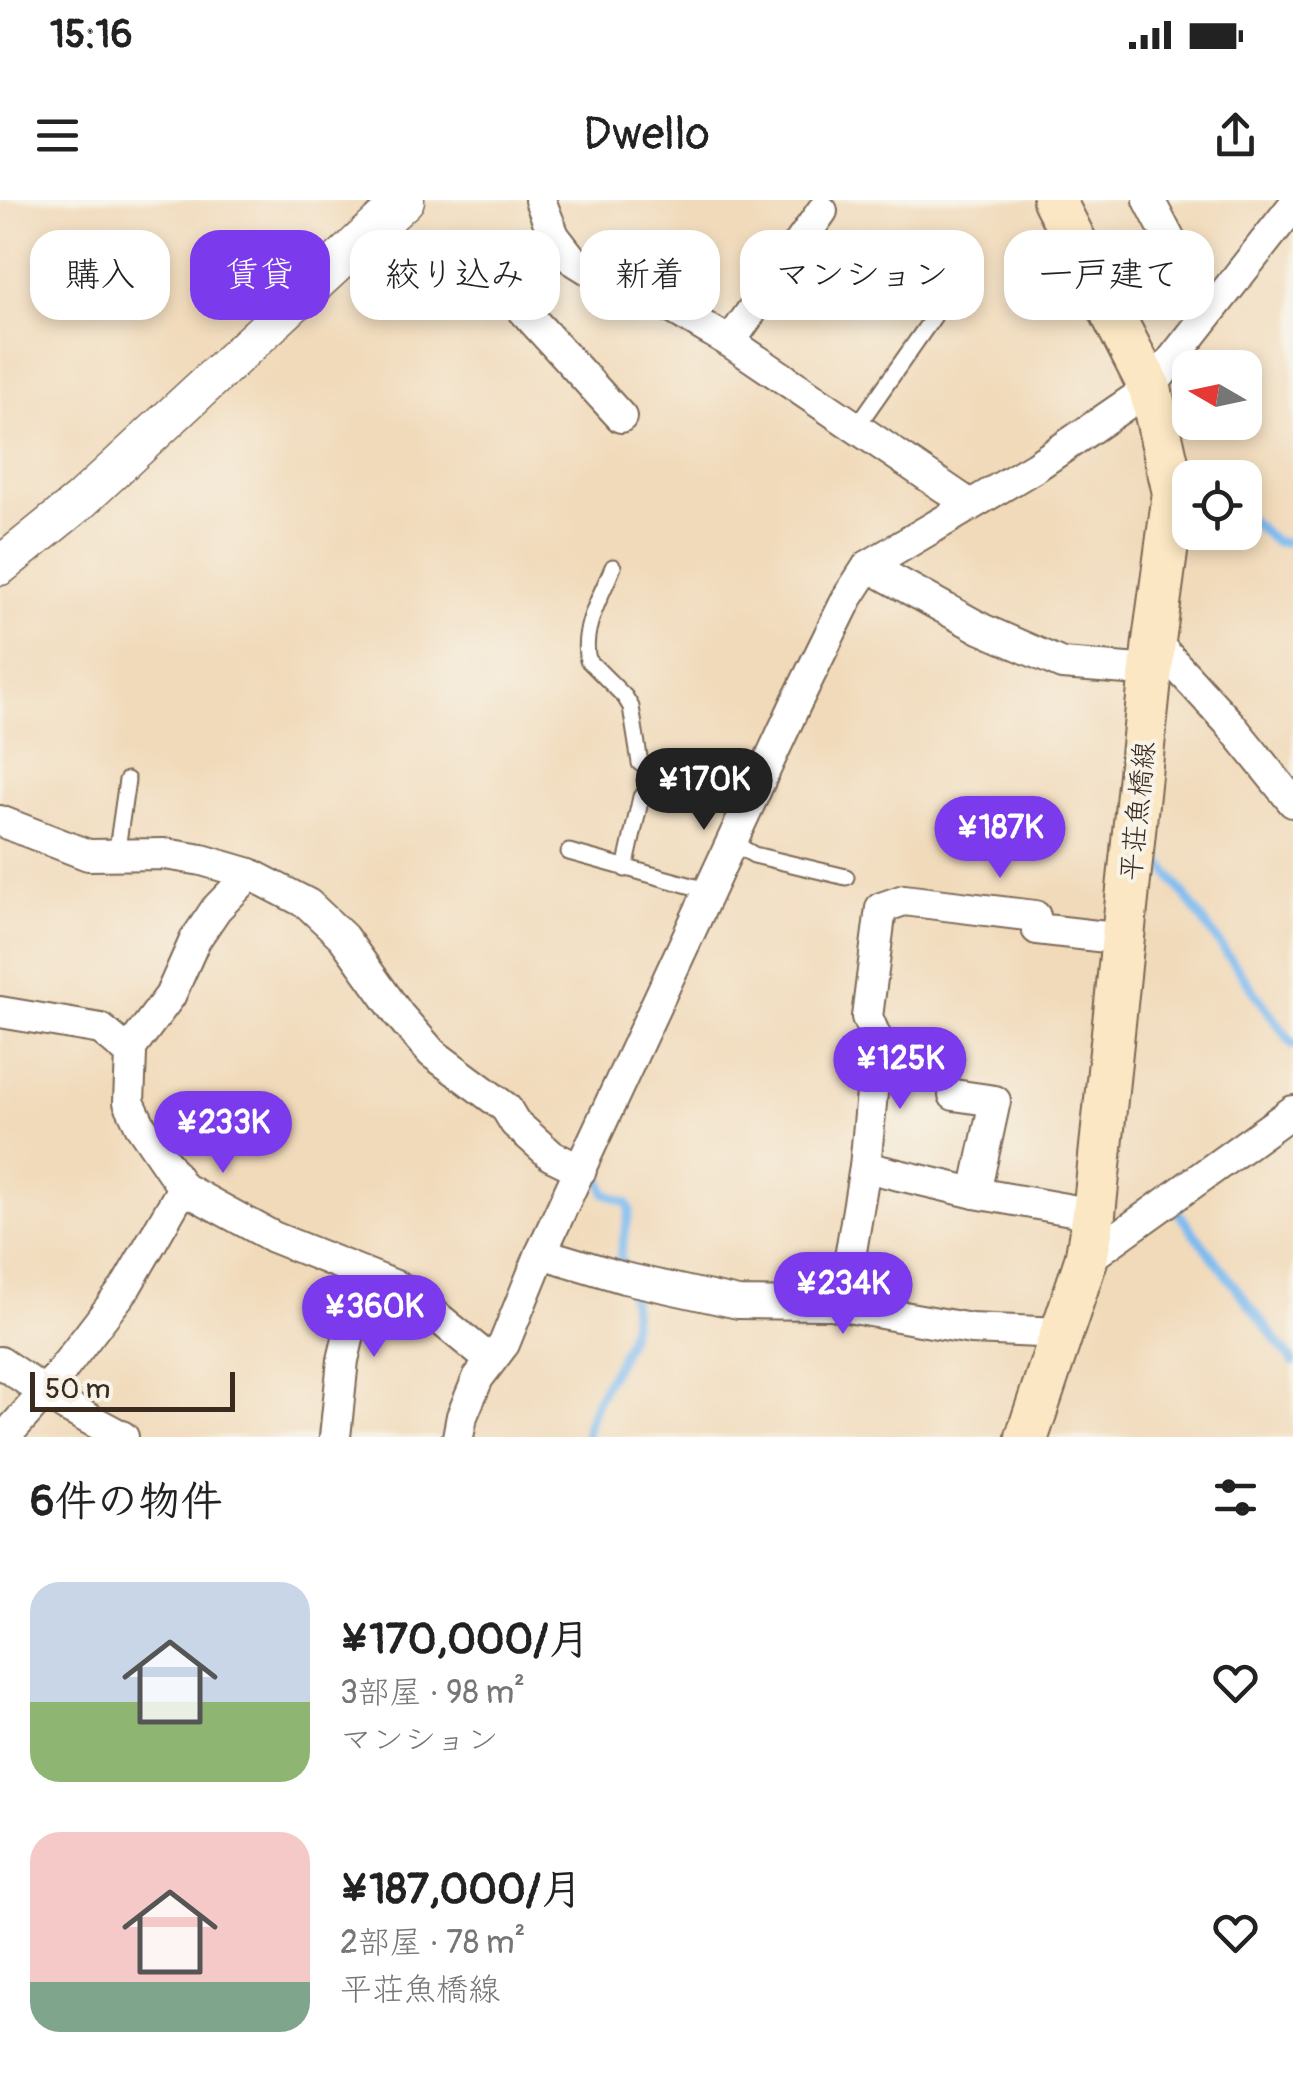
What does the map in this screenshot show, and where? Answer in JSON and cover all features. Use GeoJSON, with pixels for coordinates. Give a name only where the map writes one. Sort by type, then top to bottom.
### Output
{"type":"FeatureCollection","features":[{"type":"Feature","properties":{"kind":"main road","name":"平荘魚橋線"},"geometry":{"type":"LineString","coordinates":[[1028,1437],[1086,1260],[1094,1214],[1174,493],[1150,388],[1054,200]]}},
{"type":"Feature","properties":{"kind":"street"},"geometry":{"type":"LineString","coordinates":[[2,562],[79,502],[404,200]]}},
{"type":"Feature","properties":{"kind":"street"},"geometry":{"type":"LineString","coordinates":[[540,200],[552,230]]}},
{"type":"Feature","properties":{"kind":"street"},"geometry":{"type":"LineString","coordinates":[[1149,200],[1165,230]]}},
{"type":"Feature","properties":{"kind":"street"},"geometry":{"type":"LineString","coordinates":[[1214,305],[1293,206]]}},
{"type":"Feature","properties":{"kind":"street"},"geometry":{"type":"LineString","coordinates":[[730,342],[822,211]]}},
{"type":"Feature","properties":{"kind":"street"},"geometry":{"type":"LineString","coordinates":[[560,243],[572,258],[601,277],[664,303],[730,342],[969,504]]}},
{"type":"Feature","properties":{"kind":"street"},"geometry":{"type":"LineString","coordinates":[[533,320],[621,417]]}},
{"type":"Feature","properties":{"kind":"street"},"geometry":{"type":"LineString","coordinates":[[458,1437],[462,1416],[490,1360],[504,1344],[541,1253],[748,808],[848,597],[868,566],[1034,467],[1150,388],[1203,320]]}},
{"type":"Feature","properties":{"kind":"street"},"geometry":{"type":"LineString","coordinates":[[868,566],[982,629],[1062,664],[1154,656],[1229,722],[1293,802]]}},
{"type":"Feature","properties":{"kind":"street"},"geometry":{"type":"LineString","coordinates":[[0,821],[88,855],[166,854],[250,874],[308,904],[344,936],[432,1053],[506,1108],[514,1123],[552,1156],[581,1170]]}},
{"type":"Feature","properties":{"kind":"street"},"geometry":{"type":"LineString","coordinates":[[128,1052],[170,996],[196,940],[216,909],[250,874]]}},
{"type":"Feature","properties":{"kind":"street"},"geometry":{"type":"LineString","coordinates":[[842,1306],[865,1167],[877,1040],[867,1017],[881,908],[904,900],[954,904],[1035,916],[1037,929],[1123,939]]}},
{"type":"Feature","properties":{"kind":"street"},"geometry":{"type":"LineString","coordinates":[[0,1012],[102,1028],[132,1054],[130,1120],[183,1188],[273,1237],[403,1289],[490,1360]]}},
{"type":"Feature","properties":{"kind":"street"},"geometry":{"type":"LineString","coordinates":[[954,1094],[995,1101],[975,1193]]}},
{"type":"Feature","properties":{"kind":"street"},"geometry":{"type":"LineString","coordinates":[[1086,1260],[1293,1111]]}},
{"type":"Feature","properties":{"kind":"street"},"geometry":{"type":"LineString","coordinates":[[865,1167],[975,1193],[1094,1214]]}},
{"type":"Feature","properties":{"kind":"street"},"geometry":{"type":"LineString","coordinates":[[6,1437],[125,1288],[183,1188]]}},
{"type":"Feature","properties":{"kind":"street"},"geometry":{"type":"LineString","coordinates":[[541,1253],[628,1280],[738,1303],[842,1306],[971,1329],[1062,1333]]}},
{"type":"Feature","properties":{"kind":"street"},"geometry":{"type":"LineString","coordinates":[[335,1437],[343,1360],[353,1318],[372,1277]]}},
{"type":"Feature","properties":{"kind":"street"},"geometry":{"type":"LineString","coordinates":[[0,1362],[65,1406],[123,1437]]}},
{"type":"Feature","properties":{"kind":"lane"},"geometry":{"type":"LineString","coordinates":[[855,429],[931,320]]}},
{"type":"Feature","properties":{"kind":"lane"},"geometry":{"type":"LineString","coordinates":[[613,566],[594,612],[586,653],[630,707],[640,764],[748,808]]}},
{"type":"Feature","properties":{"kind":"lane"},"geometry":{"type":"LineString","coordinates":[[116,857],[126,780]]}},
{"type":"Feature","properties":{"kind":"lane"},"geometry":{"type":"LineString","coordinates":[[625,868],[641,797]]}},
{"type":"Feature","properties":{"kind":"lane"},"geometry":{"type":"LineString","coordinates":[[732,843],[754,854],[846,877]]}},
{"type":"Feature","properties":{"kind":"lane"},"geometry":{"type":"LineString","coordinates":[[570,852],[710,891]]}},
{"type":"Feature","properties":{"kind":"waterway"},"geometry":{"type":"LineString","coordinates":[[1262,530],[1276,542],[1293,542]]}},
{"type":"Feature","properties":{"kind":"waterway"},"geometry":{"type":"LineString","coordinates":[[1156,856],[1293,1045]]}},
{"type":"Feature","properties":{"kind":"waterway"},"geometry":{"type":"LineString","coordinates":[[593,1172],[601,1179],[605,1193],[627,1203],[630,1210],[620,1255],[625,1273]]}},
{"type":"Feature","properties":{"kind":"waterway"},"geometry":{"type":"LineString","coordinates":[[1174,1207],[1293,1362]]}},
{"type":"Feature","properties":{"kind":"waterway"},"geometry":{"type":"LineString","coordinates":[[586,1437],[598,1397],[626,1346],[633,1309],[629,1288]]}}]}
